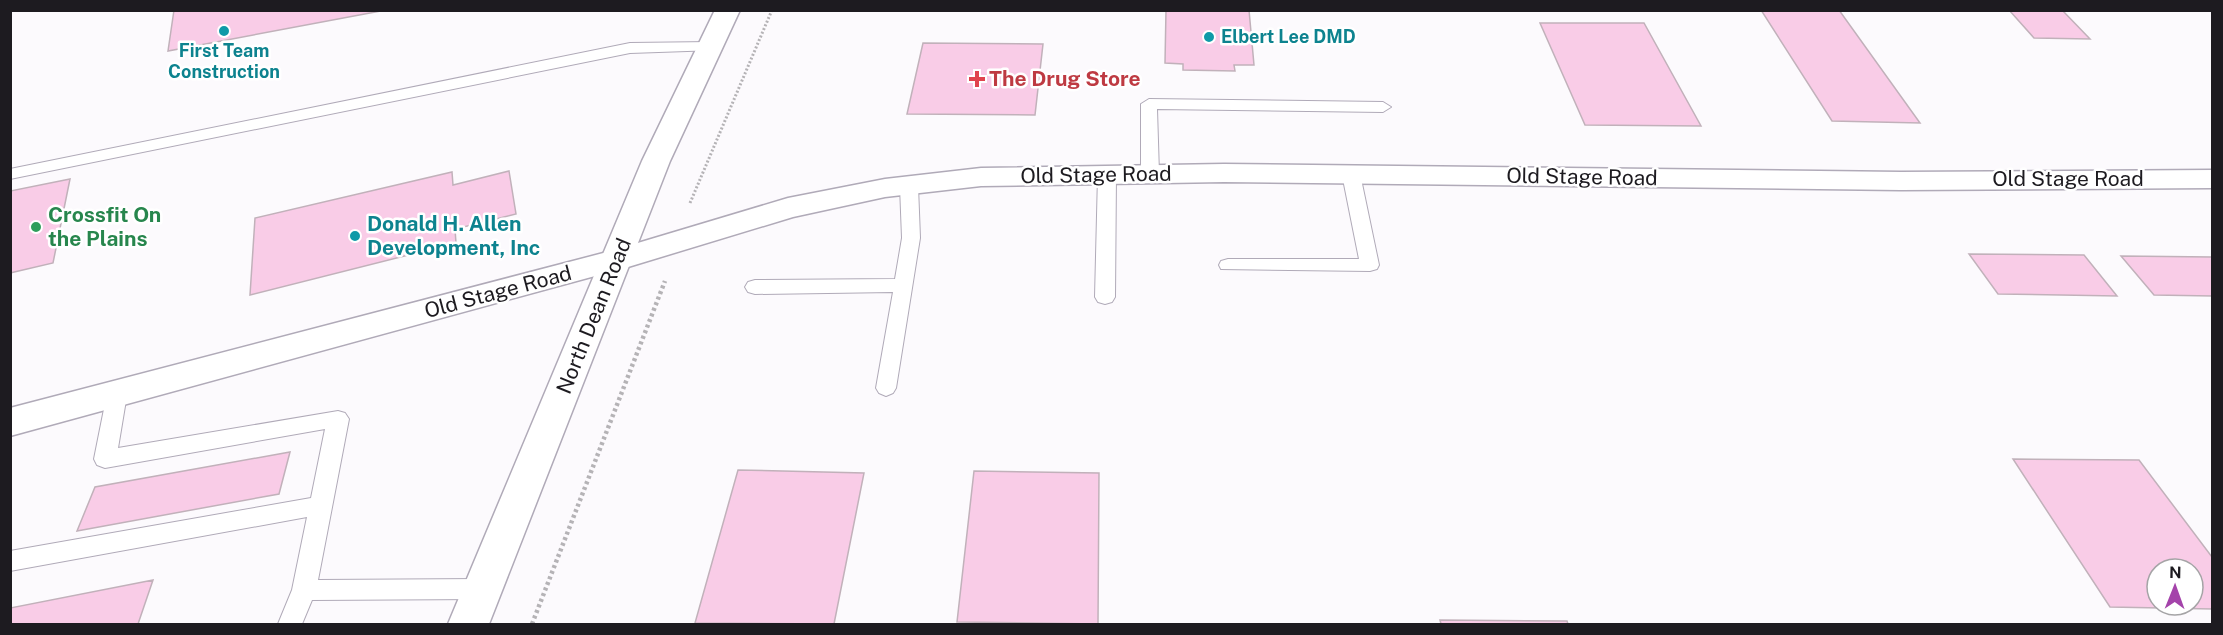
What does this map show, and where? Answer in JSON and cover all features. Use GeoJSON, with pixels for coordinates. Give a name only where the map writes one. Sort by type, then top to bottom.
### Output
{"type":"FeatureCollection","features":[{"type":"Feature","properties":{"kind":"street","name":"North Dean Road"},"geometry":{"type":"LineString","coordinates":[[468,624],[657,161],[728,10]]}},
{"type":"Feature","properties":{"kind":"street","name":"Old Stage Road"},"geometry":{"type":"LineString","coordinates":[[10,422],[617,260],[788,208],[909,186],[981,177],[1107,174],[1352,174],[1901,181],[2212,179]]}},
{"type":"Feature","properties":{"kind":"lane"},"geometry":{"type":"LineString","coordinates":[[10,174],[630,48],[711,47]]}},
{"type":"Feature","properties":{"kind":"lane"},"geometry":{"type":"LineString","coordinates":[[1150,174],[1149,104],[1383,107]]}},
{"type":"Feature","properties":{"kind":"lane"},"geometry":{"type":"LineString","coordinates":[[1105,297],[1107,174]]}},
{"type":"Feature","properties":{"kind":"lane"},"geometry":{"type":"LineString","coordinates":[[1228,265],[1370,265],[1352,174]]}},
{"type":"Feature","properties":{"kind":"lane"},"geometry":{"type":"LineString","coordinates":[[886,388],[911,238],[909,186]]}},
{"type":"Feature","properties":{"kind":"lane"},"geometry":{"type":"LineString","coordinates":[[756,287],[904,285]]}},
{"type":"Feature","properties":{"kind":"lane"},"geometry":{"type":"LineString","coordinates":[[117,394],[105,459],[338,419],[304,590],[290,624]]}},
{"type":"Feature","properties":{"kind":"lane"},"geometry":{"type":"LineString","coordinates":[[10,561],[321,505]]}},
{"type":"Feature","properties":{"kind":"lane"},"geometry":{"type":"LineString","coordinates":[[304,590],[482,589]]}},
{"type":"Feature","properties":{"kind":"path"},"geometry":{"type":"LineString","coordinates":[[532,624],[679,241],[694,189],[772,10]]}},
{"type":"Feature","properties":{"kind":"building","name":"First Team Construction"},"geometry":{"type":"Polygon","coordinates":[[[174,10],[386,10],[168,51],[174,10]]]}},
{"type":"Feature","properties":{"kind":"building","name":"Elbert Lee DMD"},"geometry":{"type":"Polygon","coordinates":[[[1166,10],[1249,10],[1254,65],[1234,65],[1235,71],[1183,70],[1183,64],[1165,63],[1166,10]]]}},
{"type":"Feature","properties":{"kind":"building"},"geometry":{"type":"Polygon","coordinates":[[[1761,10],[1839,10],[1920,123],[1832,121],[1761,10]]]}},
{"type":"Feature","properties":{"kind":"building"},"geometry":{"type":"Polygon","coordinates":[[[2009,10],[2062,10],[2090,39],[2034,38],[2009,10]]]}},
{"type":"Feature","properties":{"kind":"building"},"geometry":{"type":"Polygon","coordinates":[[[1540,23],[1644,23],[1701,126],[1585,125],[1540,23]]]}},
{"type":"Feature","properties":{"kind":"building","name":"The Drug Store"},"geometry":{"type":"Polygon","coordinates":[[[923,43],[1043,44],[1035,115],[907,114],[923,43]]]}},
{"type":"Feature","properties":{"kind":"building","name":"Donald H. Allen Development, Inc"},"geometry":{"type":"Polygon","coordinates":[[[509,171],[516,214],[455,229],[456,243],[250,295],[255,218],[452,172],[453,185],[509,171]]]}},
{"type":"Feature","properties":{"kind":"building","name":"Crossfit On the Plains"},"geometry":{"type":"Polygon","coordinates":[[[70,179],[53,263],[10,273],[10,191],[70,179]]]}},
{"type":"Feature","properties":{"kind":"building"},"geometry":{"type":"Polygon","coordinates":[[[1969,254],[2084,255],[2117,296],[1998,294],[1969,254]]]}},
{"type":"Feature","properties":{"kind":"building"},"geometry":{"type":"Polygon","coordinates":[[[2121,256],[2212,257],[2212,296],[2154,295],[2121,256]]]}},
{"type":"Feature","properties":{"kind":"building"},"geometry":{"type":"Polygon","coordinates":[[[290,452],[279,494],[77,531],[95,487],[290,452]]]}},
{"type":"Feature","properties":{"kind":"building"},"geometry":{"type":"Polygon","coordinates":[[[2013,459],[2139,460],[2212,557],[2212,609],[2205,609],[2205,557],[2145,557],[2145,608],[2110,607],[2013,459]]]}},
{"type":"Feature","properties":{"kind":"building"},"geometry":{"type":"Polygon","coordinates":[[[738,470],[864,473],[834,624],[695,623],[738,470]]]}},
{"type":"Feature","properties":{"kind":"building"},"geometry":{"type":"Polygon","coordinates":[[[974,471],[1099,473],[1098,624],[957,622],[974,471]]]}},
{"type":"Feature","properties":{"kind":"building"},"geometry":{"type":"Polygon","coordinates":[[[153,580],[138,624],[10,624],[10,608],[153,580]]]}},
{"type":"Feature","properties":{"kind":"building"},"geometry":{"type":"Polygon","coordinates":[[[1440,620],[1567,621],[1568,624],[1441,624],[1440,620]]]}},
{"type":"Feature","properties":{"kind":"place","name":"First Team Construction"},"geometry":{"type":"Point","coordinates":[224,31]}},
{"type":"Feature","properties":{"kind":"place","name":"Elbert Lee DMD"},"geometry":{"type":"Point","coordinates":[1209,37]}},
{"type":"Feature","properties":{"kind":"place","name":"The Drug Store"},"geometry":{"type":"Point","coordinates":[977,79]}},
{"type":"Feature","properties":{"kind":"place","name":"Crossfit On the Plains"},"geometry":{"type":"Point","coordinates":[36,227]}},
{"type":"Feature","properties":{"kind":"place","name":"Donald H. Allen Development, Inc"},"geometry":{"type":"Point","coordinates":[355,236]}}]}
